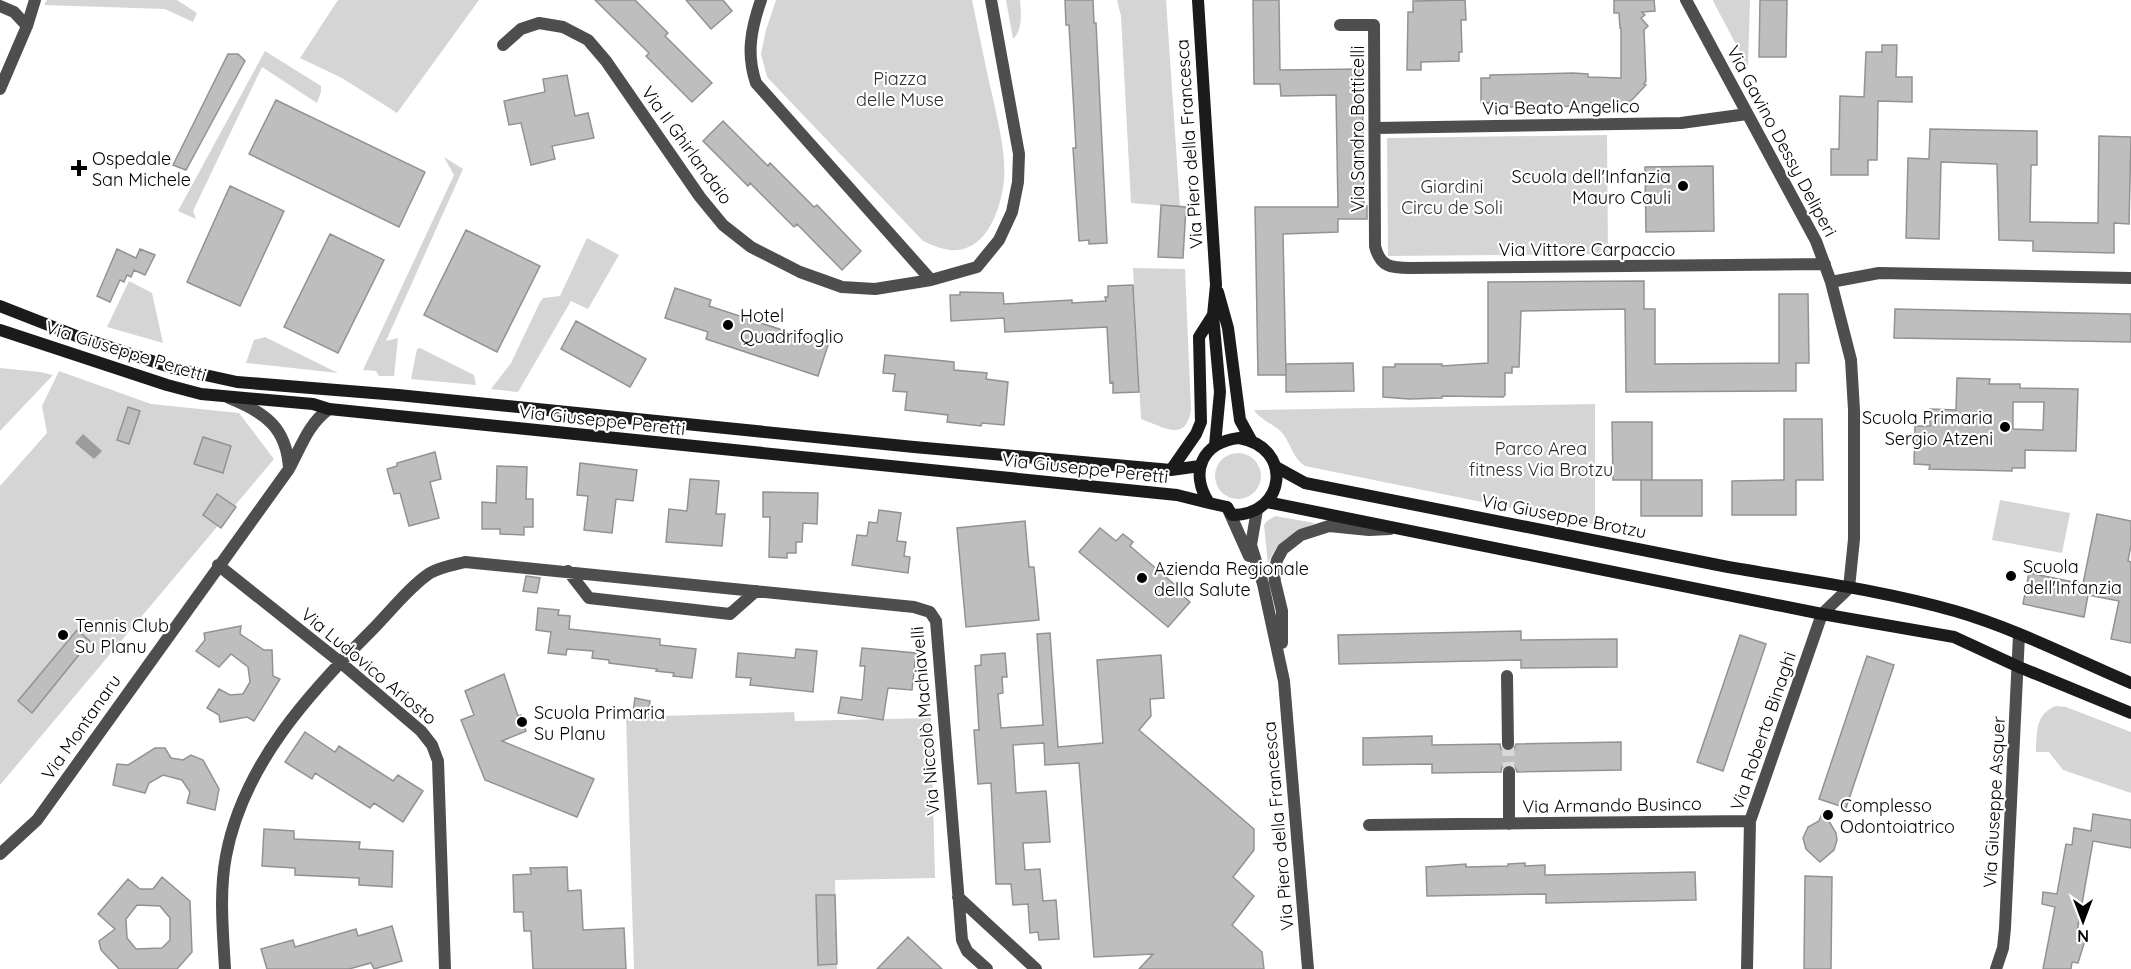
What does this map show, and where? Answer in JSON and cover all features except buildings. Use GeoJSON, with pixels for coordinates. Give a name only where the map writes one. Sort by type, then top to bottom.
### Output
{"type":"FeatureCollection","features":[{"type":"Feature","properties":{"kind":"street"},"geometry":{"type":"LineString","coordinates":[[0,88],[27,26],[35,0]]}},
{"type":"Feature","properties":{"kind":"street"},"geometry":{"type":"LineString","coordinates":[[761,0],[753,25],[750,45],[750,66],[756,83],[931,280],[977,267],[999,240],[1012,212],[1018,183],[1019,154],[991,0]]}},
{"type":"Feature","properties":{"kind":"street","name":"Via Piero della Francesca"},"geometry":{"type":"LineString","coordinates":[[1198,0],[1216,285],[1213,315],[1220,392],[1215,445]]}},
{"type":"Feature","properties":{"kind":"street","name":"Via Gavino Dessy Deliperi"},"geometry":{"type":"LineString","coordinates":[[1686,0],[1804,216],[1831,282],[1851,360],[1854,400],[1854,538],[1849,588]]}},
{"type":"Feature","properties":{"kind":"street"},"geometry":{"type":"LineString","coordinates":[[0,6],[14,12],[27,26]]}},
{"type":"Feature","properties":{"kind":"street","name":"Via Il Ghirlandaio"},"geometry":{"type":"LineString","coordinates":[[503,45],[520,29],[539,23],[563,27],[588,39],[606,61],[700,197],[723,225],[751,247],[800,272],[842,287],[875,289],[931,280]]}},
{"type":"Feature","properties":{"kind":"street","name":"Via Sandro Botticelli"},"geometry":{"type":"LineString","coordinates":[[1340,25],[1374,25],[1375,233]]}},
{"type":"Feature","properties":{"kind":"street","name":"Via Beato Angelico"},"geometry":{"type":"LineString","coordinates":[[1375,128],[1681,123],[1747,114]]}},
{"type":"Feature","properties":{"kind":"street","name":"Via Vittore Carpaccio"},"geometry":{"type":"LineString","coordinates":[[1375,233],[1378,257],[1385,264],[1395,268],[1825,264]]}},
{"type":"Feature","properties":{"kind":"street"},"geometry":{"type":"LineString","coordinates":[[1831,282],[1879,273],[2131,278]]}},
{"type":"Feature","properties":{"kind":"street","name":"Via Piero della Francesca"},"geometry":{"type":"LineString","coordinates":[[1216,285],[1228,328],[1240,420],[1251,440]]}},
{"type":"Feature","properties":{"kind":"street","name":"Via Giuseppe Peretti"},"geometry":{"type":"LineString","coordinates":[[0,306],[79,337],[173,368],[237,382],[398,395],[914,447],[1171,470],[1200,466]]}},
{"type":"Feature","properties":{"kind":"street"},"geometry":{"type":"LineString","coordinates":[[1171,470],[1196,435],[1201,422],[1199,337],[1213,315]]}},
{"type":"Feature","properties":{"kind":"street","name":"Via Giuseppe Peretti"},"geometry":{"type":"LineString","coordinates":[[0,330],[201,394],[313,404],[328,409],[1177,495],[1209,503]]}},
{"type":"Feature","properties":{"kind":"street"},"geometry":{"type":"LineString","coordinates":[[225,396],[265,415],[276,427],[284,441],[289,469]]}},
{"type":"Feature","properties":{"kind":"street","name":"Via Montanaru"},"geometry":{"type":"LineString","coordinates":[[0,854],[37,820],[289,469],[306,434],[328,409]]}},
{"type":"Feature","properties":{"kind":"street"},"geometry":{"type":"LineString","coordinates":[[1226,439],[1251,440],[1262,446],[1276,467],[1277,479],[1274,491],[1262,506],[1245,515],[1232,515],[1227,507],[1209,503],[1202,492],[1199,479],[1200,466],[1206,454],[1226,439]]}},
{"type":"Feature","properties":{"kind":"street","name":"Via Giuseppe Brotzu"},"geometry":{"type":"LineString","coordinates":[[1276,467],[1305,483],[1586,539],[1901,597],[1957,612],[2019,635],[2131,683]]}},
{"type":"Feature","properties":{"kind":"street"},"geometry":{"type":"LineString","coordinates":[[1262,506],[1392,528],[1822,614],[1954,637],[2019,668],[2131,714]]}},
{"type":"Feature","properties":{"kind":"street","name":"Via Piero della Francesca"},"geometry":{"type":"LineString","coordinates":[[1262,506],[1251,545],[1263,584],[1284,681]]}},
{"type":"Feature","properties":{"kind":"street","name":"Via Piero della Francesca"},"geometry":{"type":"LineString","coordinates":[[1227,507],[1263,584]]}},
{"type":"Feature","properties":{"kind":"street","name":"Via Piero della Francesca"},"geometry":{"type":"LineString","coordinates":[[1308,969],[1284,681],[1282,611],[1274,573],[1283,549],[1301,535],[1329,526],[1369,530],[1392,528]]}},
{"type":"Feature","properties":{"kind":"street","name":"Via Niccolò Machiavelli"},"geometry":{"type":"LineString","coordinates":[[225,969],[222,888],[226,856],[250,785],[269,751],[293,717],[340,662],[413,588],[430,574],[465,562],[914,607],[930,612],[936,621],[962,940],[967,951],[987,969]]}},
{"type":"Feature","properties":{"kind":"street","name":"Via Ludovico Ariosto"},"geometry":{"type":"LineString","coordinates":[[218,565],[340,662],[421,731],[432,745],[438,761],[445,969]]}},
{"type":"Feature","properties":{"kind":"street"},"geometry":{"type":"LineString","coordinates":[[568,571],[589,598],[730,614],[756,591]]}},
{"type":"Feature","properties":{"kind":"street"},"geometry":{"type":"LineString","coordinates":[[1822,614],[1849,588]]}},
{"type":"Feature","properties":{"kind":"street","name":"Via Roberto Binaghi"},"geometry":{"type":"LineString","coordinates":[[1747,969],[1750,821],[1822,614]]}},
{"type":"Feature","properties":{"kind":"street","name":"Via Giuseppe Asquer"},"geometry":{"type":"LineString","coordinates":[[1996,969],[2003,948],[2005,928],[2019,635]]}},
{"type":"Feature","properties":{"kind":"street"},"geometry":{"type":"LineString","coordinates":[[1508,676],[1508,744]]}},
{"type":"Feature","properties":{"kind":"street","name":"Via Armando Businco"},"geometry":{"type":"LineString","coordinates":[[1509,772],[1509,824]]}},
{"type":"Feature","properties":{"kind":"street","name":"Via Armando Businco"},"geometry":{"type":"LineString","coordinates":[[1370,825],[1750,821]]}},
{"type":"Feature","properties":{"kind":"street"},"geometry":{"type":"LineString","coordinates":[[958,897],[1036,969]]}},
{"type":"Feature","properties":{"kind":"green space"},"geometry":{"type":"Polygon","coordinates":[[[47,0],[177,0],[197,13],[193,22],[165,9],[44,5],[47,0]]]}},
{"type":"Feature","properties":{"kind":"green space"},"geometry":{"type":"Polygon","coordinates":[[[338,0],[479,0],[397,113],[342,78],[300,58],[338,0]]]}},
{"type":"Feature","properties":{"kind":"green space","name":"Piazza delle Muse"},"geometry":{"type":"Polygon","coordinates":[[[776,0],[972,0],[1000,131],[1004,170],[999,205],[989,229],[978,241],[964,249],[951,250],[923,241],[767,77],[761,54],[776,0]]]}},
{"type":"Feature","properties":{"kind":"green space"},"geometry":{"type":"Polygon","coordinates":[[[1006,0],[1020,0],[1020,26],[1013,39],[1006,0]]]}},
{"type":"Feature","properties":{"kind":"green space"},"geometry":{"type":"Polygon","coordinates":[[[1117,0],[1166,0],[1180,207],[1131,203],[1121,16],[1117,0]]]}},
{"type":"Feature","properties":{"kind":"green space"},"geometry":{"type":"Polygon","coordinates":[[[1750,0],[1748,67],[1713,1],[1750,0]]]}},
{"type":"Feature","properties":{"kind":"green space"},"geometry":{"type":"Polygon","coordinates":[[[265,51],[321,86],[317,103],[262,67],[193,211],[196,219],[178,211],[265,51]]]}},
{"type":"Feature","properties":{"kind":"green space","name":"Giardini Circu de Soli"},"geometry":{"type":"Polygon","coordinates":[[[1607,135],[1608,254],[1388,256],[1387,138],[1607,135]]]}},
{"type":"Feature","properties":{"kind":"green space"},"geometry":{"type":"Polygon","coordinates":[[[444,157],[463,169],[386,341],[398,338],[394,376],[379,376],[376,371],[363,370],[454,175],[444,157]]]}},
{"type":"Feature","properties":{"kind":"green space"},"geometry":{"type":"Polygon","coordinates":[[[587,238],[619,255],[588,309],[571,301],[518,392],[491,389],[511,363],[540,302],[543,298],[560,296],[587,238]]]}},
{"type":"Feature","properties":{"kind":"green space"},"geometry":{"type":"Polygon","coordinates":[[[1133,268],[1185,269],[1191,410],[1188,420],[1179,429],[1172,430],[1141,419],[1133,268]]]}},
{"type":"Feature","properties":{"kind":"green space"},"geometry":{"type":"Polygon","coordinates":[[[129,281],[152,293],[163,343],[107,327],[129,281]]]}},
{"type":"Feature","properties":{"kind":"green space"},"geometry":{"type":"Polygon","coordinates":[[[265,337],[338,373],[246,363],[254,340],[265,337]]]}},
{"type":"Feature","properties":{"kind":"green space"},"geometry":{"type":"Polygon","coordinates":[[[420,348],[474,375],[476,385],[411,379],[417,349],[420,348]]]}},
{"type":"Feature","properties":{"kind":"green space"},"geometry":{"type":"Polygon","coordinates":[[[0,368],[53,375],[0,431],[0,368]]]}},
{"type":"Feature","properties":{"kind":"green space","name":"Tennis Club Su Planu"},"geometry":{"type":"Polygon","coordinates":[[[59,371],[151,404],[239,413],[274,459],[0,785],[0,486],[47,433],[42,406],[59,371]]]}},
{"type":"Feature","properties":{"kind":"green space","name":"Parco Area fitness Via Brotzu"},"geometry":{"type":"Polygon","coordinates":[[[1595,404],[1595,525],[1305,466],[1298,459],[1283,434],[1254,410],[1595,404]]]}},
{"type":"Feature","properties":{"kind":"green space"},"geometry":{"type":"Polygon","coordinates":[[[1238,453],[1247,454],[1254,460],[1260,467],[1260,485],[1254,492],[1247,498],[1238,499],[1229,498],[1222,492],[1216,485],[1215,476],[1216,467],[1222,460],[1229,454],[1238,453]]]}},
{"type":"Feature","properties":{"kind":"green space"},"geometry":{"type":"Polygon","coordinates":[[[2000,500],[2070,513],[2062,553],[1992,540],[2000,500]]]}},
{"type":"Feature","properties":{"kind":"green space"},"geometry":{"type":"Polygon","coordinates":[[[1275,516],[1315,523],[1281,543],[1268,564],[1264,525],[1275,516]]]}},
{"type":"Feature","properties":{"kind":"green space"},"geometry":{"type":"Polygon","coordinates":[[[2056,706],[2066,707],[2131,732],[2131,793],[2063,770],[2049,752],[2036,752],[2038,724],[2049,709],[2056,706]]]}},
{"type":"Feature","properties":{"kind":"green space"},"geometry":{"type":"Polygon","coordinates":[[[794,712],[795,721],[931,718],[935,878],[835,880],[837,969],[634,969],[626,717],[794,712]]]}},
{"type":"Feature","properties":{"kind":"shaded area"},"geometry":{"type":"Polygon","coordinates":[[[83,434],[102,451],[94,459],[75,443],[83,434]]]}},
{"type":"Feature","properties":{"kind":"tunnel"},"geometry":{"type":"LineString","coordinates":[[1508,744],[1509,772]]}},
{"type":"Feature","properties":{"kind":"place","name":"Ospedale San Michele"},"geometry":{"type":"Point","coordinates":[79,168]}},
{"type":"Feature","properties":{"kind":"place","name":"Scuola dell'Infanzia Mauro Cauli"},"geometry":{"type":"Point","coordinates":[1683,186]}},
{"type":"Feature","properties":{"kind":"place","name":"Hotel Quadrifoglio"},"geometry":{"type":"Point","coordinates":[728,325]}},
{"type":"Feature","properties":{"kind":"place","name":"Scuola Primaria Sergio Atzeni"},"geometry":{"type":"Point","coordinates":[2005,427]}},
{"type":"Feature","properties":{"kind":"place","name":"Scuola dell'Infanzia"},"geometry":{"type":"Point","coordinates":[2011,576]}},
{"type":"Feature","properties":{"kind":"place","name":"Azienda Regionale della Salute"},"geometry":{"type":"Point","coordinates":[1142,578]}},
{"type":"Feature","properties":{"kind":"place","name":"Tennis Club Su Planu"},"geometry":{"type":"Point","coordinates":[63,635]}},
{"type":"Feature","properties":{"kind":"place","name":"Scuola Primaria Su Planu"},"geometry":{"type":"Point","coordinates":[522,722]}},
{"type":"Feature","properties":{"kind":"place","name":"Complesso Odontoiatrico"},"geometry":{"type":"Point","coordinates":[1828,815]}}]}
